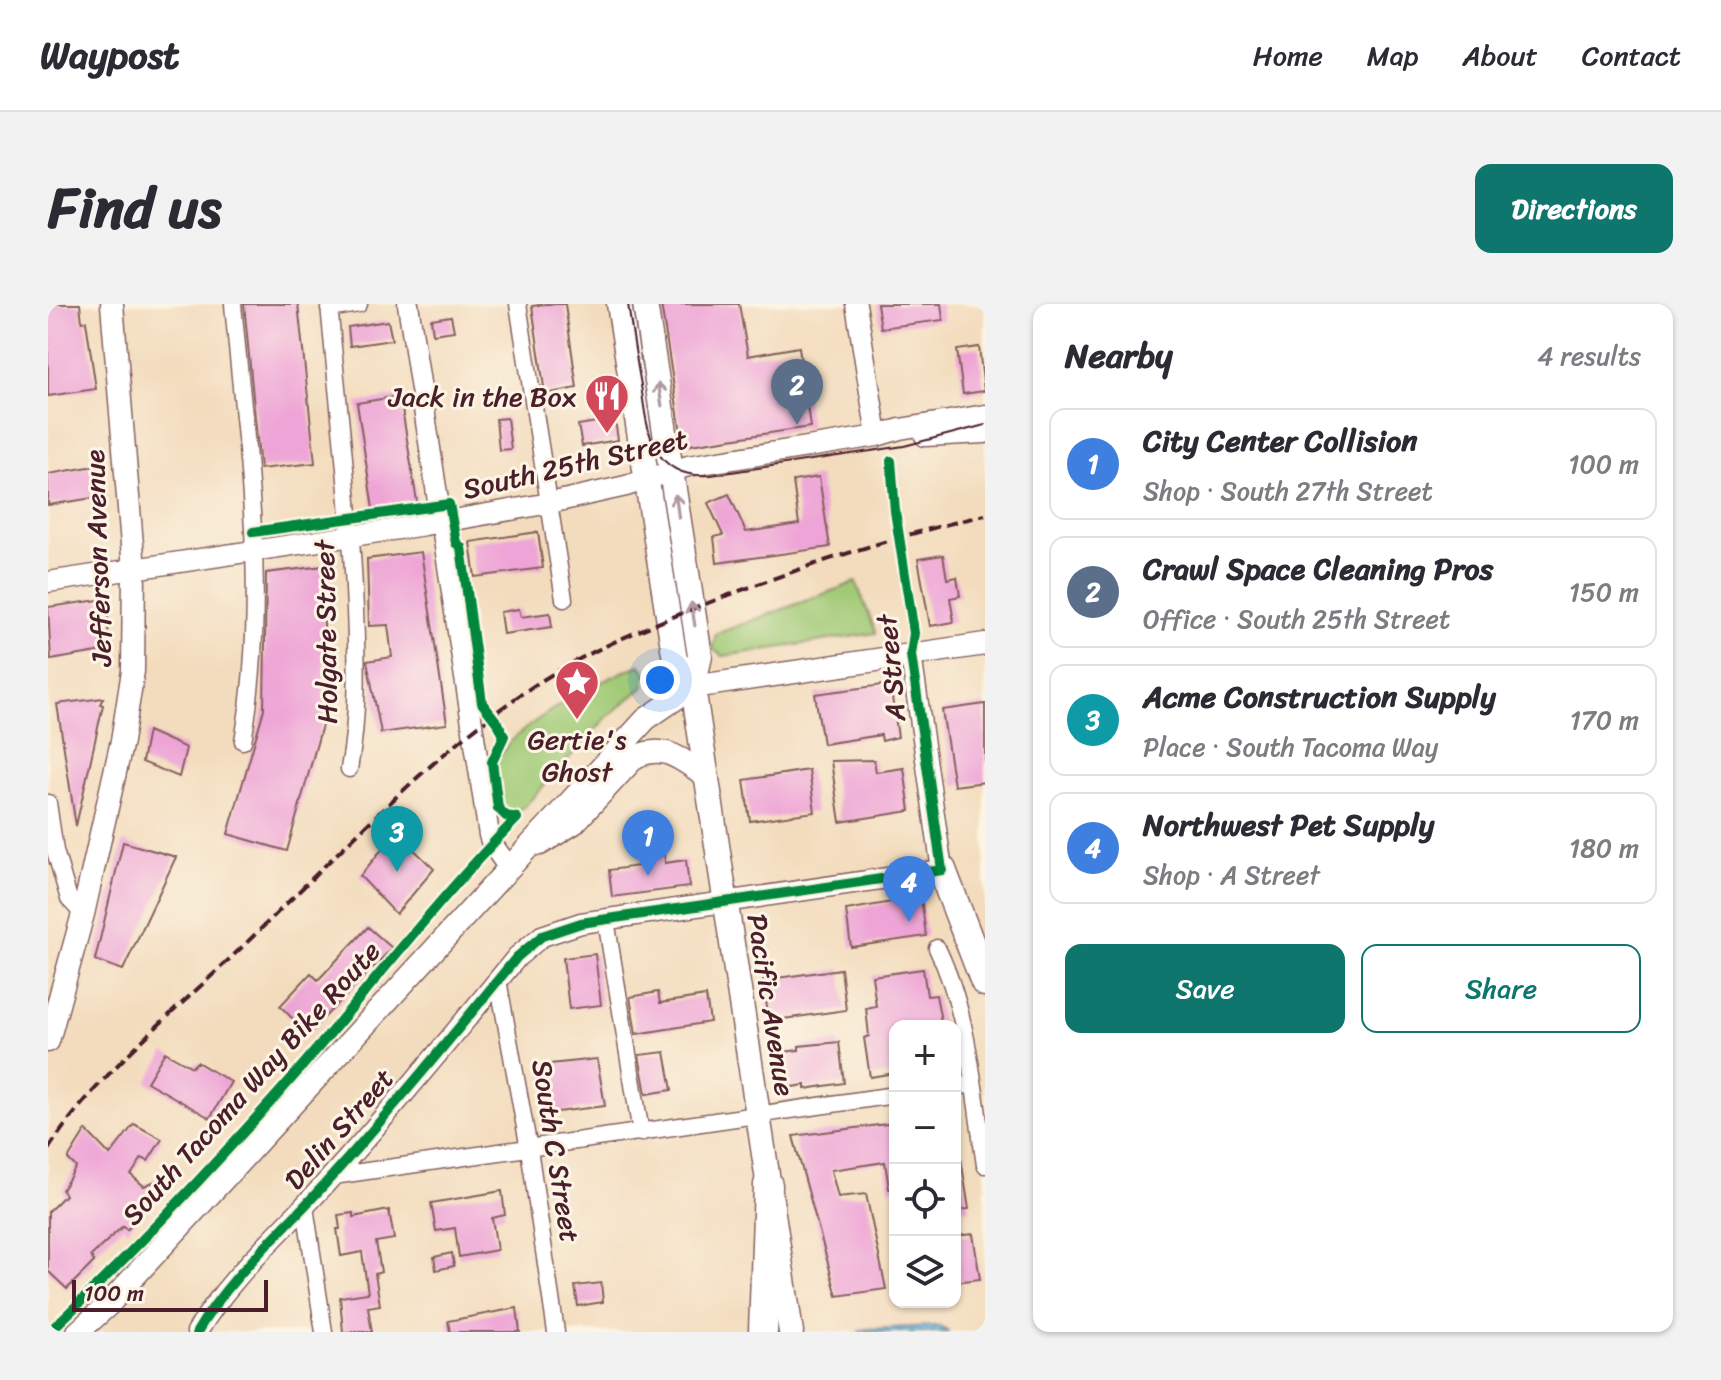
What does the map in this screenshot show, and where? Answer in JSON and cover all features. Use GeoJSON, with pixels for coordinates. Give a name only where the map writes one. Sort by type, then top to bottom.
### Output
{"type":"FeatureCollection","features":[{"type":"Feature","properties":{"kind":"highway"},"geometry":{"type":"LineString","coordinates":[[942,870],[985,982]]}},
{"type":"Feature","properties":{"kind":"highway"},"geometry":{"type":"LineString","coordinates":[[763,1332],[768,1185]]}},
{"type":"Feature","properties":{"kind":"main road","name":"Jefferson Avenue"},"geometry":{"type":"LineString","coordinates":[[48,1041],[83,914],[129,705],[133,671],[134,569],[112,304]]}},
{"type":"Feature","properties":{"kind":"main road","name":"Pacific Avenue"},"geometry":{"type":"LineString","coordinates":[[619,304],[675,660],[693,687]]}},
{"type":"Feature","properties":{"kind":"main road","name":"Pacific Avenue"},"geometry":{"type":"LineString","coordinates":[[645,304],[700,656],[693,687],[791,1332]]}},
{"type":"Feature","properties":{"kind":"main road"},"geometry":{"type":"LineString","coordinates":[[78,1332],[108,1305],[646,719],[693,687],[985,644]]}},
{"type":"Feature","properties":{"kind":"main road"},"geometry":{"type":"LineString","coordinates":[[512,864],[574,823],[635,757],[648,751],[665,751],[706,776]]}},
{"type":"Feature","properties":{"kind":"street"},"geometry":{"type":"LineString","coordinates":[[233,304],[255,551],[255,655],[243,741]]}},
{"type":"Feature","properties":{"kind":"street"},"geometry":{"type":"LineString","coordinates":[[329,306],[359,304]]}},
{"type":"Feature","properties":{"kind":"street"},"geometry":{"type":"LineString","coordinates":[[408,304],[489,835],[492,844],[512,864]]}},
{"type":"Feature","properties":{"kind":"street"},"geometry":{"type":"LineString","coordinates":[[518,304],[564,599]]}},
{"type":"Feature","properties":{"kind":"street"},"geometry":{"type":"LineString","coordinates":[[856,304],[877,436]]}},
{"type":"Feature","properties":{"kind":"street","name":"Holgate Street"},"geometry":{"type":"LineString","coordinates":[[329,306],[352,536],[357,662],[356,710],[349,769]]}},
{"type":"Feature","properties":{"kind":"street"},"geometry":{"type":"LineString","coordinates":[[877,436],[985,415]]}},
{"type":"Feature","properties":{"kind":"street"},"geometry":{"type":"LineString","coordinates":[[877,436],[985,433]]}},
{"type":"Feature","properties":{"kind":"street","name":"South 25th Street"},"geometry":{"type":"LineString","coordinates":[[48,582],[550,503],[672,471],[877,436]]}},
{"type":"Feature","properties":{"kind":"street","name":"A Street"},"geometry":{"type":"LineString","coordinates":[[911,655],[942,870]]}},
{"type":"Feature","properties":{"kind":"street"},"geometry":{"type":"LineString","coordinates":[[48,803],[55,851],[69,899],[83,914]]}},
{"type":"Feature","properties":{"kind":"street","name":"Delin Street"},"geometry":{"type":"LineString","coordinates":[[197,1332],[252,1262],[333,1176],[517,957],[542,936],[581,923],[942,870]]}},
{"type":"Feature","properties":{"kind":"street"},"geometry":{"type":"LineString","coordinates":[[606,920],[641,1133]]}},
{"type":"Feature","properties":{"kind":"street"},"geometry":{"type":"LineString","coordinates":[[937,948],[954,988],[964,1086],[985,1165]]}},
{"type":"Feature","properties":{"kind":"street","name":"South C Street"},"geometry":{"type":"LineString","coordinates":[[498,980],[529,1149],[556,1332]]}},
{"type":"Feature","properties":{"kind":"street"},"geometry":{"type":"LineString","coordinates":[[333,1176],[889,1096]]}},
{"type":"Feature","properties":{"kind":"street"},"geometry":{"type":"LineString","coordinates":[[305,1207],[324,1332]]}},
{"type":"Feature","properties":{"kind":"green space"},"geometry":{"type":"Polygon","coordinates":[[[856,582],[876,633],[723,656],[712,649],[716,634],[856,582]]]}},
{"type":"Feature","properties":{"kind":"green space"},"geometry":{"type":"Polygon","coordinates":[[[640,665],[649,675],[644,676],[645,686],[608,716],[524,807],[514,812],[505,810],[496,772],[497,761],[506,747],[520,733],[560,705],[640,665]]]}},
{"type":"Feature","properties":{"kind":"water"},"geometry":{"type":"Polygon","coordinates":[[[938,1326],[949,1332],[858,1332],[865,1329],[938,1326]]]}},
{"type":"Feature","properties":{"kind":"building"},"geometry":{"type":"Polygon","coordinates":[[[48,304],[80,304],[82,322],[86,321],[96,389],[48,396],[48,304]]]}},
{"type":"Feature","properties":{"kind":"building"},"geometry":{"type":"Polygon","coordinates":[[[244,304],[298,304],[315,463],[260,469],[244,304]]]}},
{"type":"Feature","properties":{"kind":"building"},"geometry":{"type":"Polygon","coordinates":[[[565,304],[577,388],[545,394],[532,306],[565,304]]]}},
{"type":"Feature","properties":{"kind":"building"},"geometry":{"type":"Polygon","coordinates":[[[661,304],[739,304],[748,356],[799,347],[810,427],[683,446],[661,304]]]}},
{"type":"Feature","properties":{"kind":"building"},"geometry":{"type":"Polygon","coordinates":[[[877,304],[941,304],[943,320],[881,328],[877,304]]]}},
{"type":"Feature","properties":{"kind":"building"},"geometry":{"type":"Polygon","coordinates":[[[451,316],[454,331],[433,334],[431,319],[451,316]]]}},
{"type":"Feature","properties":{"kind":"building"},"geometry":{"type":"Polygon","coordinates":[[[388,321],[392,340],[350,346],[348,327],[388,321]]]}},
{"type":"Feature","properties":{"kind":"building"},"geometry":{"type":"Polygon","coordinates":[[[979,347],[984,391],[963,394],[957,350],[979,347]]]}},
{"type":"Feature","properties":{"kind":"building"},"geometry":{"type":"Polygon","coordinates":[[[400,396],[417,502],[373,509],[357,403],[400,396]]]}},
{"type":"Feature","properties":{"kind":"building"},"geometry":{"type":"Polygon","coordinates":[[[613,407],[618,440],[582,446],[578,425],[603,421],[601,409],[613,407]]]}},
{"type":"Feature","properties":{"kind":"building"},"geometry":{"type":"Polygon","coordinates":[[[507,418],[511,449],[499,450],[496,419],[507,418]]]}},
{"type":"Feature","properties":{"kind":"building"},"geometry":{"type":"Polygon","coordinates":[[[101,465],[106,496],[48,505],[48,474],[101,465]]]}},
{"type":"Feature","properties":{"kind":"building"},"geometry":{"type":"Polygon","coordinates":[[[819,477],[830,547],[717,563],[714,537],[723,535],[708,503],[729,494],[746,532],[799,524],[793,481],[819,477]]]}},
{"type":"Feature","properties":{"kind":"building"},"geometry":{"type":"Polygon","coordinates":[[[538,532],[543,568],[475,577],[470,542],[538,532]]]}},
{"type":"Feature","properties":{"kind":"building"},"geometry":{"type":"Polygon","coordinates":[[[421,552],[447,724],[381,733],[367,661],[392,657],[388,625],[369,626],[367,559],[421,552]]]}},
{"type":"Feature","properties":{"kind":"building"},"geometry":{"type":"Polygon","coordinates":[[[943,555],[947,579],[957,577],[960,596],[950,598],[954,622],[930,626],[918,559],[943,555]]]}},
{"type":"Feature","properties":{"kind":"building"},"geometry":{"type":"Polygon","coordinates":[[[324,566],[324,718],[287,851],[228,834],[264,709],[266,573],[324,566]]]}},
{"type":"Feature","properties":{"kind":"building"},"geometry":{"type":"Polygon","coordinates":[[[107,599],[109,650],[51,660],[48,607],[107,599]]]}},
{"type":"Feature","properties":{"kind":"building"},"geometry":{"type":"Polygon","coordinates":[[[519,609],[521,617],[550,613],[552,627],[503,634],[500,612],[519,609]]]}},
{"type":"Feature","properties":{"kind":"building"},"geometry":{"type":"Polygon","coordinates":[[[890,684],[898,737],[882,741],[881,735],[823,744],[815,694],[890,684]]]}},
{"type":"Feature","properties":{"kind":"building"},"geometry":{"type":"Polygon","coordinates":[[[103,698],[100,704],[103,705],[76,826],[57,704],[103,698]]]}},
{"type":"Feature","properties":{"kind":"building"},"geometry":{"type":"Polygon","coordinates":[[[985,704],[985,782],[954,786],[942,710],[985,704]]]}},
{"type":"Feature","properties":{"kind":"building"},"geometry":{"type":"Polygon","coordinates":[[[148,731],[186,748],[179,777],[142,762],[148,731]]]}},
{"type":"Feature","properties":{"kind":"building"},"geometry":{"type":"Polygon","coordinates":[[[874,760],[876,772],[904,768],[910,811],[840,822],[831,761],[874,760]]]}},
{"type":"Feature","properties":{"kind":"building"},"geometry":{"type":"Polygon","coordinates":[[[809,770],[815,812],[750,821],[744,780],[809,770]]]}},
{"type":"Feature","properties":{"kind":"building"},"geometry":{"type":"Polygon","coordinates":[[[663,828],[665,863],[686,860],[689,887],[612,897],[609,870],[646,865],[644,830],[663,828]]]}},
{"type":"Feature","properties":{"kind":"building"},"geometry":{"type":"Polygon","coordinates":[[[396,832],[434,869],[396,914],[360,876],[396,832]]]}},
{"type":"Feature","properties":{"kind":"building"},"geometry":{"type":"Polygon","coordinates":[[[123,842],[176,857],[123,970],[95,960],[123,842]]]}},
{"type":"Feature","properties":{"kind":"building"},"geometry":{"type":"Polygon","coordinates":[[[921,897],[926,936],[851,947],[846,910],[921,897]]]}},
{"type":"Feature","properties":{"kind":"building"},"geometry":{"type":"Polygon","coordinates":[[[368,927],[392,948],[308,1034],[280,1006],[311,973],[318,980],[368,927]]]}},
{"type":"Feature","properties":{"kind":"building"},"geometry":{"type":"Polygon","coordinates":[[[595,954],[601,1005],[569,1009],[563,958],[595,954]]]}},
{"type":"Feature","properties":{"kind":"building"},"geometry":{"type":"Polygon","coordinates":[[[841,969],[846,1010],[769,1021],[763,980],[841,969]]]}},
{"type":"Feature","properties":{"kind":"building"},"geometry":{"type":"Polygon","coordinates":[[[923,969],[927,996],[936,995],[941,1020],[889,1020],[889,1074],[870,1077],[864,1038],[869,1036],[866,1008],[876,1006],[872,976],[923,969]]]}},
{"type":"Feature","properties":{"kind":"building"},"geometry":{"type":"Polygon","coordinates":[[[658,992],[660,1003],[706,996],[710,1022],[636,1034],[630,997],[658,992]]]}},
{"type":"Feature","properties":{"kind":"building"},"geometry":{"type":"Polygon","coordinates":[[[839,1042],[844,1083],[779,1089],[775,1053],[799,1050],[799,1046],[839,1042]]]}},
{"type":"Feature","properties":{"kind":"building"},"geometry":{"type":"Polygon","coordinates":[[[165,1052],[192,1067],[197,1062],[231,1082],[210,1118],[147,1082],[165,1052]]]}},
{"type":"Feature","properties":{"kind":"building"},"geometry":{"type":"Polygon","coordinates":[[[665,1052],[672,1090],[646,1094],[639,1055],[665,1052]]]}},
{"type":"Feature","properties":{"kind":"building"},"geometry":{"type":"Polygon","coordinates":[[[597,1059],[605,1106],[550,1113],[541,1065],[597,1059]]]}},
{"type":"Feature","properties":{"kind":"building"},"geometry":{"type":"Polygon","coordinates":[[[134,1124],[162,1139],[148,1161],[142,1158],[131,1175],[144,1186],[162,1178],[149,1192],[155,1198],[127,1230],[123,1226],[91,1256],[94,1262],[67,1289],[48,1271],[48,1212],[65,1195],[62,1190],[76,1167],[68,1159],[86,1130],[110,1155],[134,1124]]]}},
{"type":"Feature","properties":{"kind":"building"},"geometry":{"type":"Polygon","coordinates":[[[889,1124],[889,1189],[885,1162],[831,1170],[838,1197],[866,1194],[886,1289],[837,1296],[793,1136],[889,1124]]]}},
{"type":"Feature","properties":{"kind":"building"},"geometry":{"type":"Polygon","coordinates":[[[961,1159],[969,1209],[961,1210],[961,1159]]]}},
{"type":"Feature","properties":{"kind":"building"},"geometry":{"type":"Polygon","coordinates":[[[502,1191],[505,1215],[492,1218],[497,1250],[459,1257],[455,1228],[436,1231],[431,1203],[502,1191]]]}},
{"type":"Feature","properties":{"kind":"building"},"geometry":{"type":"Polygon","coordinates":[[[389,1210],[394,1239],[376,1242],[381,1272],[375,1274],[380,1305],[368,1307],[372,1332],[343,1332],[340,1297],[368,1293],[362,1252],[341,1256],[338,1215],[353,1213],[353,1217],[389,1210]]]}},
{"type":"Feature","properties":{"kind":"building"},"geometry":{"type":"Polygon","coordinates":[[[973,1234],[980,1279],[961,1281],[961,1235],[973,1234]]]}},
{"type":"Feature","properties":{"kind":"building"},"geometry":{"type":"Polygon","coordinates":[[[452,1253],[454,1266],[436,1270],[434,1257],[452,1253]]]}},
{"type":"Feature","properties":{"kind":"building"},"geometry":{"type":"Polygon","coordinates":[[[601,1283],[603,1302],[578,1306],[575,1286],[601,1283]]]}},
{"type":"Feature","properties":{"kind":"building"},"geometry":{"type":"Polygon","coordinates":[[[517,1308],[520,1332],[450,1332],[448,1321],[517,1308]]]}},
{"type":"Feature","properties":{"kind":"tram line"},"geometry":{"type":"LineString","coordinates":[[628,304],[650,435],[664,461],[676,469],[711,475],[904,446],[985,425]]}},
{"type":"Feature","properties":{"kind":"railway"},"geometry":{"type":"LineString","coordinates":[[48,1150],[112,1070],[412,783],[523,693],[589,654],[708,603],[845,554],[985,515]]}},
{"type":"Feature","properties":{"kind":"cycle path"},"geometry":{"type":"LineString","coordinates":[[197,1332],[224,1292],[374,1129],[517,957],[542,936],[581,923],[942,870],[911,655],[914,633],[895,511],[891,461]]}},
{"type":"Feature","properties":{"kind":"cycle path"},"geometry":{"type":"LineString","coordinates":[[253,532],[449,504],[456,543],[461,547],[482,703],[504,736],[492,762],[498,808],[506,816],[517,818]]}},
{"type":"Feature","properties":{"kind":"cycle path","name":"South Tacoma Way Bike Route"},"geometry":{"type":"LineString","coordinates":[[49,1332],[228,1149],[457,883],[517,818]]}},
{"type":"Feature","properties":{"kind":"place","name":"Crawl Space Cleaning Pros"},"geometry":{"type":"Point","coordinates":[797,425]}},
{"type":"Feature","properties":{"kind":"place","name":"Jack in the Box"},"geometry":{"type":"Point","coordinates":[607,435]}},
{"type":"Feature","properties":{"kind":"place","name":"Gertie's Ghost"},"geometry":{"type":"Point","coordinates":[577,721]}},
{"type":"Feature","properties":{"kind":"place","name":"Acme Construction Supply"},"geometry":{"type":"Point","coordinates":[397,872]}},
{"type":"Feature","properties":{"kind":"place","name":"City Center Collision"},"geometry":{"type":"Point","coordinates":[648,876]}},
{"type":"Feature","properties":{"kind":"place","name":"Northwest Pet Supply"},"geometry":{"type":"Point","coordinates":[909,922]}}]}
